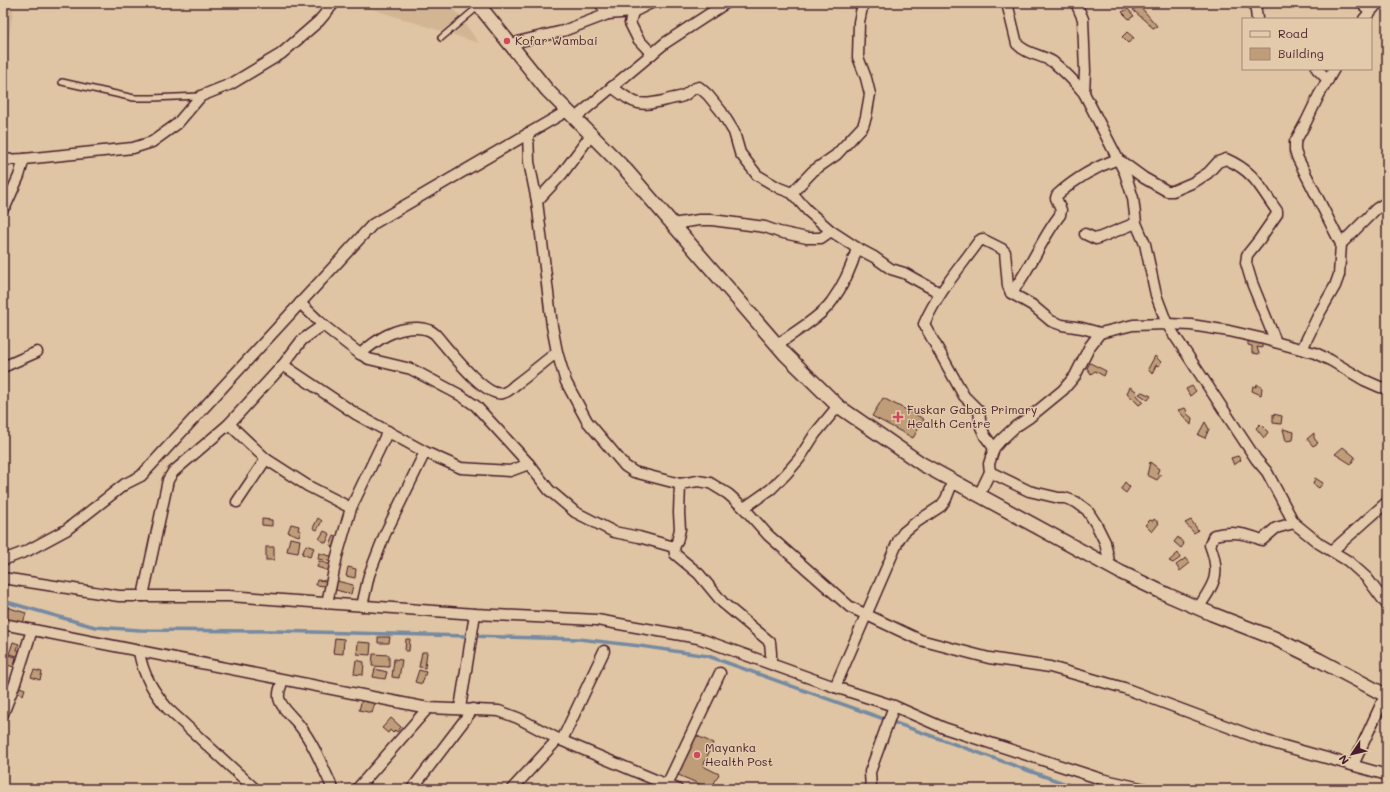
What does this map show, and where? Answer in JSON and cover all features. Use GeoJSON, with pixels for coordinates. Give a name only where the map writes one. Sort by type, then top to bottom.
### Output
{"type":"FeatureCollection","features":[{"type":"Feature","properties":{"kind":"street"},"geometry":{"type":"LineString","coordinates":[[3,160],[133,148],[152,142],[177,124],[201,96],[231,84],[281,54],[319,20],[334,3]]}},
{"type":"Feature","properties":{"kind":"street"},"geometry":{"type":"LineString","coordinates":[[600,3],[608,14]]}},
{"type":"Feature","properties":{"kind":"street"},"geometry":{"type":"LineString","coordinates":[[607,3],[608,14]]}},
{"type":"Feature","properties":{"kind":"street"},"geometry":{"type":"LineString","coordinates":[[510,45],[563,31],[608,14],[633,12],[651,3]]}},
{"type":"Feature","properties":{"kind":"street"},"geometry":{"type":"LineString","coordinates":[[3,560],[27,551],[66,530],[125,484],[141,476],[373,224],[528,133],[571,114],[612,87],[665,43],[726,3]]}},
{"type":"Feature","properties":{"kind":"street"},"geometry":{"type":"LineString","coordinates":[[792,193],[813,171],[836,155],[863,126],[870,94],[858,57],[859,22],[863,3]]}},
{"type":"Feature","properties":{"kind":"street"},"geometry":{"type":"LineString","coordinates":[[1007,3],[1017,44],[1021,48],[1052,62],[1076,83],[1084,93],[1125,173],[1133,198],[1136,223],[1145,244],[1156,295],[1167,324],[1256,459],[1267,472],[1294,523],[1320,544],[1348,561],[1367,578],[1387,605]]}},
{"type":"Feature","properties":{"kind":"street"},"geometry":{"type":"LineString","coordinates":[[1076,3],[1083,19],[1085,70],[1084,93]]}},
{"type":"Feature","properties":{"kind":"street"},"geometry":{"type":"LineString","coordinates":[[1255,3],[1257,18]]}},
{"type":"Feature","properties":{"kind":"street"},"geometry":{"type":"LineString","coordinates":[[1361,3],[1367,15],[1378,3]]}},
{"type":"Feature","properties":{"kind":"street"},"geometry":{"type":"LineString","coordinates":[[478,5],[547,90],[626,170],[777,345],[814,384],[838,406],[922,464],[1110,566],[1168,595],[1287,644],[1386,696],[1353,765]]}},
{"type":"Feature","properties":{"kind":"street"},"geometry":{"type":"LineString","coordinates":[[633,12],[630,23],[638,38],[652,54]]}},
{"type":"Feature","properties":{"kind":"street"},"geometry":{"type":"LineString","coordinates":[[1318,70],[1328,80]]}},
{"type":"Feature","properties":{"kind":"street"},"geometry":{"type":"LineString","coordinates":[[1302,349],[1335,286],[1339,275],[1341,244],[1298,159],[1294,146],[1333,70]]}},
{"type":"Feature","properties":{"kind":"street"},"geometry":{"type":"LineString","coordinates":[[612,87],[630,100],[640,104],[653,103],[684,96],[692,88],[699,87],[708,94],[734,132],[740,153],[757,175],[779,188],[792,193],[808,211],[831,231],[857,248],[874,257],[890,269],[904,273],[940,293]]}},
{"type":"Feature","properties":{"kind":"street"},"geometry":{"type":"LineString","coordinates":[[528,133],[529,162],[537,201],[552,326],[557,352],[566,382],[587,421],[625,466],[634,472],[680,484],[698,481],[710,483],[728,494],[744,508],[768,535],[850,607],[866,616],[920,640],[989,658],[1050,667],[1124,688],[1266,741],[1387,775]]}},
{"type":"Feature","properties":{"kind":"street"},"geometry":{"type":"LineString","coordinates":[[537,201],[562,174],[591,136]]}},
{"type":"Feature","properties":{"kind":"street"},"geometry":{"type":"LineString","coordinates":[[1118,159],[1144,178],[1167,191],[1173,191],[1194,182],[1208,173],[1218,162],[1226,158],[1246,170],[1256,180],[1277,211],[1277,214],[1247,255],[1246,264],[1252,283],[1276,342]]}},
{"type":"Feature","properties":{"kind":"street"},"geometry":{"type":"LineString","coordinates":[[3,208],[6,205],[19,176],[24,159]]}},
{"type":"Feature","properties":{"kind":"street"},"geometry":{"type":"LineString","coordinates":[[1011,293],[1020,282],[1041,244],[1060,215],[1061,210],[1056,198],[1057,196],[1084,175],[1101,165],[1118,159]]}},
{"type":"Feature","properties":{"kind":"street"},"geometry":{"type":"LineString","coordinates":[[1341,244],[1376,209],[1387,202]]}},
{"type":"Feature","properties":{"kind":"street"},"geometry":{"type":"LineString","coordinates":[[672,224],[699,220],[712,220],[765,227],[779,232],[807,238],[821,238],[831,231]]}},
{"type":"Feature","properties":{"kind":"street"},"geometry":{"type":"LineString","coordinates":[[1085,234],[1096,239],[1136,223]]}},
{"type":"Feature","properties":{"kind":"street"},"geometry":{"type":"LineString","coordinates":[[994,448],[985,436],[981,427],[979,411],[964,396],[924,328],[926,318],[940,293],[982,239],[1005,252],[1008,286],[1011,293],[1032,305],[1051,321],[1062,325],[1100,333],[1133,325],[1191,325],[1276,342],[1302,349],[1330,360],[1364,380],[1380,387],[1387,388]]}},
{"type":"Feature","properties":{"kind":"street"},"geometry":{"type":"LineString","coordinates":[[777,345],[810,322],[832,302],[849,271],[857,248]]}},
{"type":"Feature","properties":{"kind":"street"},"geometry":{"type":"LineString","coordinates":[[300,303],[323,325],[360,354],[369,358],[411,369],[460,395],[476,406],[530,464],[549,490],[575,512],[614,532],[640,537],[674,547]]}},
{"type":"Feature","properties":{"kind":"street"},"geometry":{"type":"LineString","coordinates":[[143,596],[168,480],[173,472],[228,424],[282,365],[302,340],[323,325]]}},
{"type":"Feature","properties":{"kind":"street"},"geometry":{"type":"LineString","coordinates":[[360,354],[372,344],[395,331],[410,328],[428,329],[435,334],[472,377],[486,388],[501,394],[526,377],[557,352]]}},
{"type":"Feature","properties":{"kind":"street"},"geometry":{"type":"LineString","coordinates":[[979,495],[990,472],[990,464],[994,448],[1015,427],[1030,417],[1063,390],[1075,376],[1090,346],[1100,333]]}},
{"type":"Feature","properties":{"kind":"street"},"geometry":{"type":"LineString","coordinates":[[3,366],[37,352]]}},
{"type":"Feature","properties":{"kind":"street"},"geometry":{"type":"LineString","coordinates":[[282,365],[356,414],[425,452],[461,468],[510,471],[530,464]]}},
{"type":"Feature","properties":{"kind":"street"},"geometry":{"type":"LineString","coordinates":[[744,508],[771,489],[786,474],[799,459],[815,434],[838,406]]}},
{"type":"Feature","properties":{"kind":"street"},"geometry":{"type":"LineString","coordinates":[[228,424],[266,459],[308,486],[351,508]]}},
{"type":"Feature","properties":{"kind":"street"},"geometry":{"type":"LineString","coordinates":[[327,603],[337,556],[351,508],[388,431]]}},
{"type":"Feature","properties":{"kind":"street"},"geometry":{"type":"LineString","coordinates":[[362,606],[369,575],[385,534],[425,452]]}},
{"type":"Feature","properties":{"kind":"street"},"geometry":{"type":"LineString","coordinates":[[237,502],[266,459]]}},
{"type":"Feature","properties":{"kind":"street"},"geometry":{"type":"LineString","coordinates":[[990,472],[1029,491],[1065,498],[1076,502],[1087,510],[1105,542],[1110,566]]}},
{"type":"Feature","properties":{"kind":"street"},"geometry":{"type":"LineString","coordinates":[[835,687],[899,539],[904,532],[915,523],[940,506],[946,499],[953,481]]}},
{"type":"Feature","properties":{"kind":"street"},"geometry":{"type":"LineString","coordinates":[[680,484],[680,529],[677,542],[674,547],[677,556],[690,565],[699,574],[723,603],[770,642],[771,664]]}},
{"type":"Feature","properties":{"kind":"street"},"geometry":{"type":"LineString","coordinates":[[1332,551],[1387,502]]}},
{"type":"Feature","properties":{"kind":"street"},"geometry":{"type":"LineString","coordinates":[[1198,608],[1211,589],[1216,574],[1215,558],[1210,545],[1214,535],[1226,532],[1239,533],[1262,540],[1276,528],[1294,523]]}},
{"type":"Feature","properties":{"kind":"street"},"geometry":{"type":"LineString","coordinates":[[3,578],[119,596],[229,596],[362,606],[474,618],[597,620],[698,638],[944,728],[1101,779],[1145,789]]}},
{"type":"Feature","properties":{"kind":"street"},"geometry":{"type":"LineString","coordinates":[[460,708],[474,618]]}},
{"type":"Feature","properties":{"kind":"street"},"geometry":{"type":"LineString","coordinates":[[3,624],[428,708],[460,708],[499,711],[518,718],[560,740],[666,787],[677,789]]}},
{"type":"Feature","properties":{"kind":"street"},"geometry":{"type":"LineString","coordinates":[[3,714],[15,683],[32,630]]}},
{"type":"Feature","properties":{"kind":"street"},"geometry":{"type":"LineString","coordinates":[[512,789],[560,740],[604,650]]}},
{"type":"Feature","properties":{"kind":"street"},"geometry":{"type":"LineString","coordinates":[[139,652],[141,666],[146,676],[156,694],[168,709],[255,789]]}},
{"type":"Feature","properties":{"kind":"street"},"geometry":{"type":"LineString","coordinates":[[666,787],[720,673]]}},
{"type":"Feature","properties":{"kind":"street"},"geometry":{"type":"LineString","coordinates":[[283,680],[278,692],[279,700],[300,726],[312,746],[333,789]]}},
{"type":"Feature","properties":{"kind":"street"},"geometry":{"type":"LineString","coordinates":[[357,789],[428,708]]}},
{"type":"Feature","properties":{"kind":"street"},"geometry":{"type":"LineString","coordinates":[[412,789],[473,709]]}},
{"type":"Feature","properties":{"kind":"street"},"geometry":{"type":"LineString","coordinates":[[871,789],[870,772],[888,727],[893,710]]}},
{"type":"Feature","properties":{"kind":"lane"},"geometry":{"type":"LineString","coordinates":[[441,38],[478,5]]}},
{"type":"Feature","properties":{"kind":"lane"},"geometry":{"type":"LineString","coordinates":[[62,82],[134,98],[201,96]]}},
{"type":"Feature","properties":{"kind":"shaded area"},"geometry":{"type":"Polygon","coordinates":[[[3,3],[14,3],[3,79],[3,3]]]}},
{"type":"Feature","properties":{"kind":"shaded area"},"geometry":{"type":"Polygon","coordinates":[[[353,3],[450,3],[479,43],[353,3]]]}},
{"type":"Feature","properties":{"kind":"building"},"geometry":{"type":"Polygon","coordinates":[[[1139,5],[1157,26],[1153,28],[1133,10],[1139,5]]]}},
{"type":"Feature","properties":{"kind":"building"},"geometry":{"type":"Polygon","coordinates":[[[1128,9],[1134,16],[1129,19],[1122,12],[1128,9]]]}},
{"type":"Feature","properties":{"kind":"building"},"geometry":{"type":"Polygon","coordinates":[[[1127,32],[1134,38],[1128,43],[1122,37],[1127,32]]]}},
{"type":"Feature","properties":{"kind":"building"},"geometry":{"type":"Polygon","coordinates":[[[1248,340],[1262,342],[1262,348],[1257,347],[1259,354],[1252,353],[1252,346],[1248,345],[1248,340]]]}},
{"type":"Feature","properties":{"kind":"building"},"geometry":{"type":"Polygon","coordinates":[[[1155,356],[1161,362],[1159,366],[1156,365],[1152,374],[1148,369],[1155,356]]]}},
{"type":"Feature","properties":{"kind":"building"},"geometry":{"type":"Polygon","coordinates":[[[1090,363],[1106,371],[1104,376],[1095,371],[1091,374],[1087,368],[1090,363]]]}},
{"type":"Feature","properties":{"kind":"building"},"geometry":{"type":"Polygon","coordinates":[[[1257,384],[1262,388],[1261,395],[1252,391],[1253,386],[1256,387],[1257,384]]]}},
{"type":"Feature","properties":{"kind":"building"},"geometry":{"type":"Polygon","coordinates":[[[1192,386],[1196,391],[1190,396],[1186,389],[1192,386]]]}},
{"type":"Feature","properties":{"kind":"building"},"geometry":{"type":"Polygon","coordinates":[[[1130,387],[1136,391],[1137,395],[1143,402],[1139,405],[1127,393],[1130,387]]]}},
{"type":"Feature","properties":{"kind":"building"},"geometry":{"type":"Polygon","coordinates":[[[1142,392],[1151,396],[1148,400],[1139,394],[1142,392]]]}},
{"type":"Feature","properties":{"kind":"building","name":"Fuskar Gabas Primary Health Centre"},"geometry":{"type":"Polygon","coordinates":[[[883,398],[924,419],[913,438],[872,416],[883,398]]]}},
{"type":"Feature","properties":{"kind":"building"},"geometry":{"type":"Polygon","coordinates":[[[1185,408],[1187,411],[1186,413],[1192,418],[1191,425],[1178,410],[1185,408]]]}},
{"type":"Feature","properties":{"kind":"building"},"geometry":{"type":"Polygon","coordinates":[[[1273,414],[1282,416],[1281,424],[1273,423],[1273,414]]]}},
{"type":"Feature","properties":{"kind":"building"},"geometry":{"type":"Polygon","coordinates":[[[1205,422],[1209,429],[1205,438],[1198,435],[1205,422]]]}},
{"type":"Feature","properties":{"kind":"building"},"geometry":{"type":"Polygon","coordinates":[[[1260,424],[1268,432],[1264,438],[1256,428],[1260,424]]]}},
{"type":"Feature","properties":{"kind":"building"},"geometry":{"type":"Polygon","coordinates":[[[1283,429],[1294,432],[1293,440],[1286,441],[1283,429]]]}},
{"type":"Feature","properties":{"kind":"building"},"geometry":{"type":"Polygon","coordinates":[[[1314,433],[1314,438],[1318,443],[1313,446],[1307,439],[1314,433]]]}},
{"type":"Feature","properties":{"kind":"building"},"geometry":{"type":"Polygon","coordinates":[[[1343,447],[1355,457],[1351,464],[1335,454],[1343,447]]]}},
{"type":"Feature","properties":{"kind":"building"},"geometry":{"type":"Polygon","coordinates":[[[1238,456],[1241,460],[1234,465],[1231,458],[1238,456]]]}},
{"type":"Feature","properties":{"kind":"building"},"geometry":{"type":"Polygon","coordinates":[[[1150,462],[1159,469],[1157,474],[1161,475],[1157,480],[1147,475],[1150,462]]]}},
{"type":"Feature","properties":{"kind":"building"},"geometry":{"type":"Polygon","coordinates":[[[1315,478],[1323,483],[1319,488],[1313,484],[1315,478]]]}},
{"type":"Feature","properties":{"kind":"building"},"geometry":{"type":"Polygon","coordinates":[[[1125,482],[1130,487],[1126,493],[1121,489],[1125,482]]]}},
{"type":"Feature","properties":{"kind":"building"},"geometry":{"type":"Polygon","coordinates":[[[318,518],[322,521],[317,530],[313,528],[318,518]]]}},
{"type":"Feature","properties":{"kind":"building"},"geometry":{"type":"Polygon","coordinates":[[[262,519],[272,520],[272,526],[262,525],[262,519]]]}},
{"type":"Feature","properties":{"kind":"building"},"geometry":{"type":"Polygon","coordinates":[[[1154,519],[1159,523],[1152,532],[1145,525],[1150,520],[1153,521],[1154,519]]]}},
{"type":"Feature","properties":{"kind":"building"},"geometry":{"type":"Polygon","coordinates":[[[1191,520],[1198,530],[1194,533],[1185,523],[1191,520]]]}},
{"type":"Feature","properties":{"kind":"building"},"geometry":{"type":"Polygon","coordinates":[[[291,524],[299,526],[298,530],[301,531],[299,536],[288,532],[291,524]]]}},
{"type":"Feature","properties":{"kind":"building"},"geometry":{"type":"Polygon","coordinates":[[[324,531],[330,534],[326,543],[319,539],[324,531]]]}},
{"type":"Feature","properties":{"kind":"building"},"geometry":{"type":"Polygon","coordinates":[[[334,536],[341,539],[336,549],[330,545],[334,536]]]}},
{"type":"Feature","properties":{"kind":"building"},"geometry":{"type":"Polygon","coordinates":[[[1178,537],[1184,544],[1181,548],[1174,542],[1178,537]]]}},
{"type":"Feature","properties":{"kind":"building"},"geometry":{"type":"Polygon","coordinates":[[[290,538],[300,540],[298,553],[287,551],[290,538]]]}},
{"type":"Feature","properties":{"kind":"building"},"geometry":{"type":"Polygon","coordinates":[[[306,545],[314,548],[310,557],[302,554],[306,545]]]}},
{"type":"Feature","properties":{"kind":"building"},"geometry":{"type":"Polygon","coordinates":[[[266,547],[274,547],[274,560],[266,560],[266,547]]]}},
{"type":"Feature","properties":{"kind":"building"},"geometry":{"type":"Polygon","coordinates":[[[319,553],[334,557],[333,562],[318,559],[319,553]]]}},
{"type":"Feature","properties":{"kind":"building"},"geometry":{"type":"Polygon","coordinates":[[[1178,553],[1180,558],[1173,563],[1169,561],[1178,553]]]}},
{"type":"Feature","properties":{"kind":"building"},"geometry":{"type":"Polygon","coordinates":[[[1186,558],[1190,563],[1180,571],[1176,565],[1186,558]]]}},
{"type":"Feature","properties":{"kind":"building"},"geometry":{"type":"Polygon","coordinates":[[[319,561],[331,565],[329,571],[317,567],[319,561]]]}},
{"type":"Feature","properties":{"kind":"building"},"geometry":{"type":"Polygon","coordinates":[[[348,567],[356,569],[355,578],[346,576],[348,567]]]}},
{"type":"Feature","properties":{"kind":"building"},"geometry":{"type":"Polygon","coordinates":[[[317,580],[326,581],[325,586],[316,585],[317,580]]]}},
{"type":"Feature","properties":{"kind":"building"},"geometry":{"type":"Polygon","coordinates":[[[333,580],[353,585],[351,594],[332,589],[333,580]]]}},
{"type":"Feature","properties":{"kind":"building"},"geometry":{"type":"Polygon","coordinates":[[[3,606],[26,613],[22,627],[3,623],[3,606]]]}},
{"type":"Feature","properties":{"kind":"building"},"geometry":{"type":"Polygon","coordinates":[[[378,637],[390,637],[389,643],[378,643],[378,637]]]}},
{"type":"Feature","properties":{"kind":"building"},"geometry":{"type":"Polygon","coordinates":[[[335,638],[344,639],[343,654],[333,653],[335,638]]]}},
{"type":"Feature","properties":{"kind":"building"},"geometry":{"type":"Polygon","coordinates":[[[406,639],[410,639],[409,651],[405,651],[406,639]]]}},
{"type":"Feature","properties":{"kind":"building"},"geometry":{"type":"Polygon","coordinates":[[[13,642],[19,644],[17,650],[23,651],[22,657],[9,654],[13,642]]]}},
{"type":"Feature","properties":{"kind":"building"},"geometry":{"type":"Polygon","coordinates":[[[358,642],[371,643],[370,655],[357,654],[358,642]]]}},
{"type":"Feature","properties":{"kind":"building"},"geometry":{"type":"Polygon","coordinates":[[[422,652],[427,652],[425,668],[419,667],[422,652]]]}},
{"type":"Feature","properties":{"kind":"building"},"geometry":{"type":"Polygon","coordinates":[[[4,654],[16,657],[14,667],[3,664],[4,654]]]}},
{"type":"Feature","properties":{"kind":"building"},"geometry":{"type":"Polygon","coordinates":[[[373,654],[389,655],[389,667],[372,666],[373,654]]]}},
{"type":"Feature","properties":{"kind":"building"},"geometry":{"type":"Polygon","coordinates":[[[394,659],[402,660],[399,678],[392,677],[394,659]]]}},
{"type":"Feature","properties":{"kind":"building"},"geometry":{"type":"Polygon","coordinates":[[[356,660],[364,662],[363,675],[354,674],[356,660]]]}},
{"type":"Feature","properties":{"kind":"building"},"geometry":{"type":"Polygon","coordinates":[[[375,669],[387,672],[385,679],[373,677],[375,669]]]}},
{"type":"Feature","properties":{"kind":"building"},"geometry":{"type":"Polygon","coordinates":[[[34,670],[42,672],[40,680],[31,677],[34,670]]]}},
{"type":"Feature","properties":{"kind":"building"},"geometry":{"type":"Polygon","coordinates":[[[419,670],[426,672],[422,684],[415,682],[419,670]]]}},
{"type":"Feature","properties":{"kind":"building"},"geometry":{"type":"Polygon","coordinates":[[[17,686],[25,689],[23,695],[15,692],[17,686]]]}},
{"type":"Feature","properties":{"kind":"building"},"geometry":{"type":"Polygon","coordinates":[[[362,699],[375,703],[372,713],[359,710],[362,699]]]}},
{"type":"Feature","properties":{"kind":"building"},"geometry":{"type":"Polygon","coordinates":[[[391,718],[401,727],[397,732],[395,730],[393,733],[390,730],[388,733],[382,728],[391,718]]]}},
{"type":"Feature","properties":{"kind":"building","name":"Mayanka Health Post"},"geometry":{"type":"Polygon","coordinates":[[[695,735],[713,743],[703,766],[719,774],[711,789],[676,774],[695,735]]]}},
{"type":"Feature","properties":{"kind":"waterway"},"geometry":{"type":"LineString","coordinates":[[3,601],[95,627],[140,630],[274,631],[579,639],[708,656],[1080,789]]}},
{"type":"Feature","properties":{"kind":"place","name":"Kofar Wambai"},"geometry":{"type":"Point","coordinates":[507,41]}},
{"type":"Feature","properties":{"kind":"place","name":"Fuskar Gabas Primary Health Centre"},"geometry":{"type":"Point","coordinates":[898,417]}},
{"type":"Feature","properties":{"kind":"place","name":"Mayanka Health Post"},"geometry":{"type":"Point","coordinates":[697,755]}}]}
